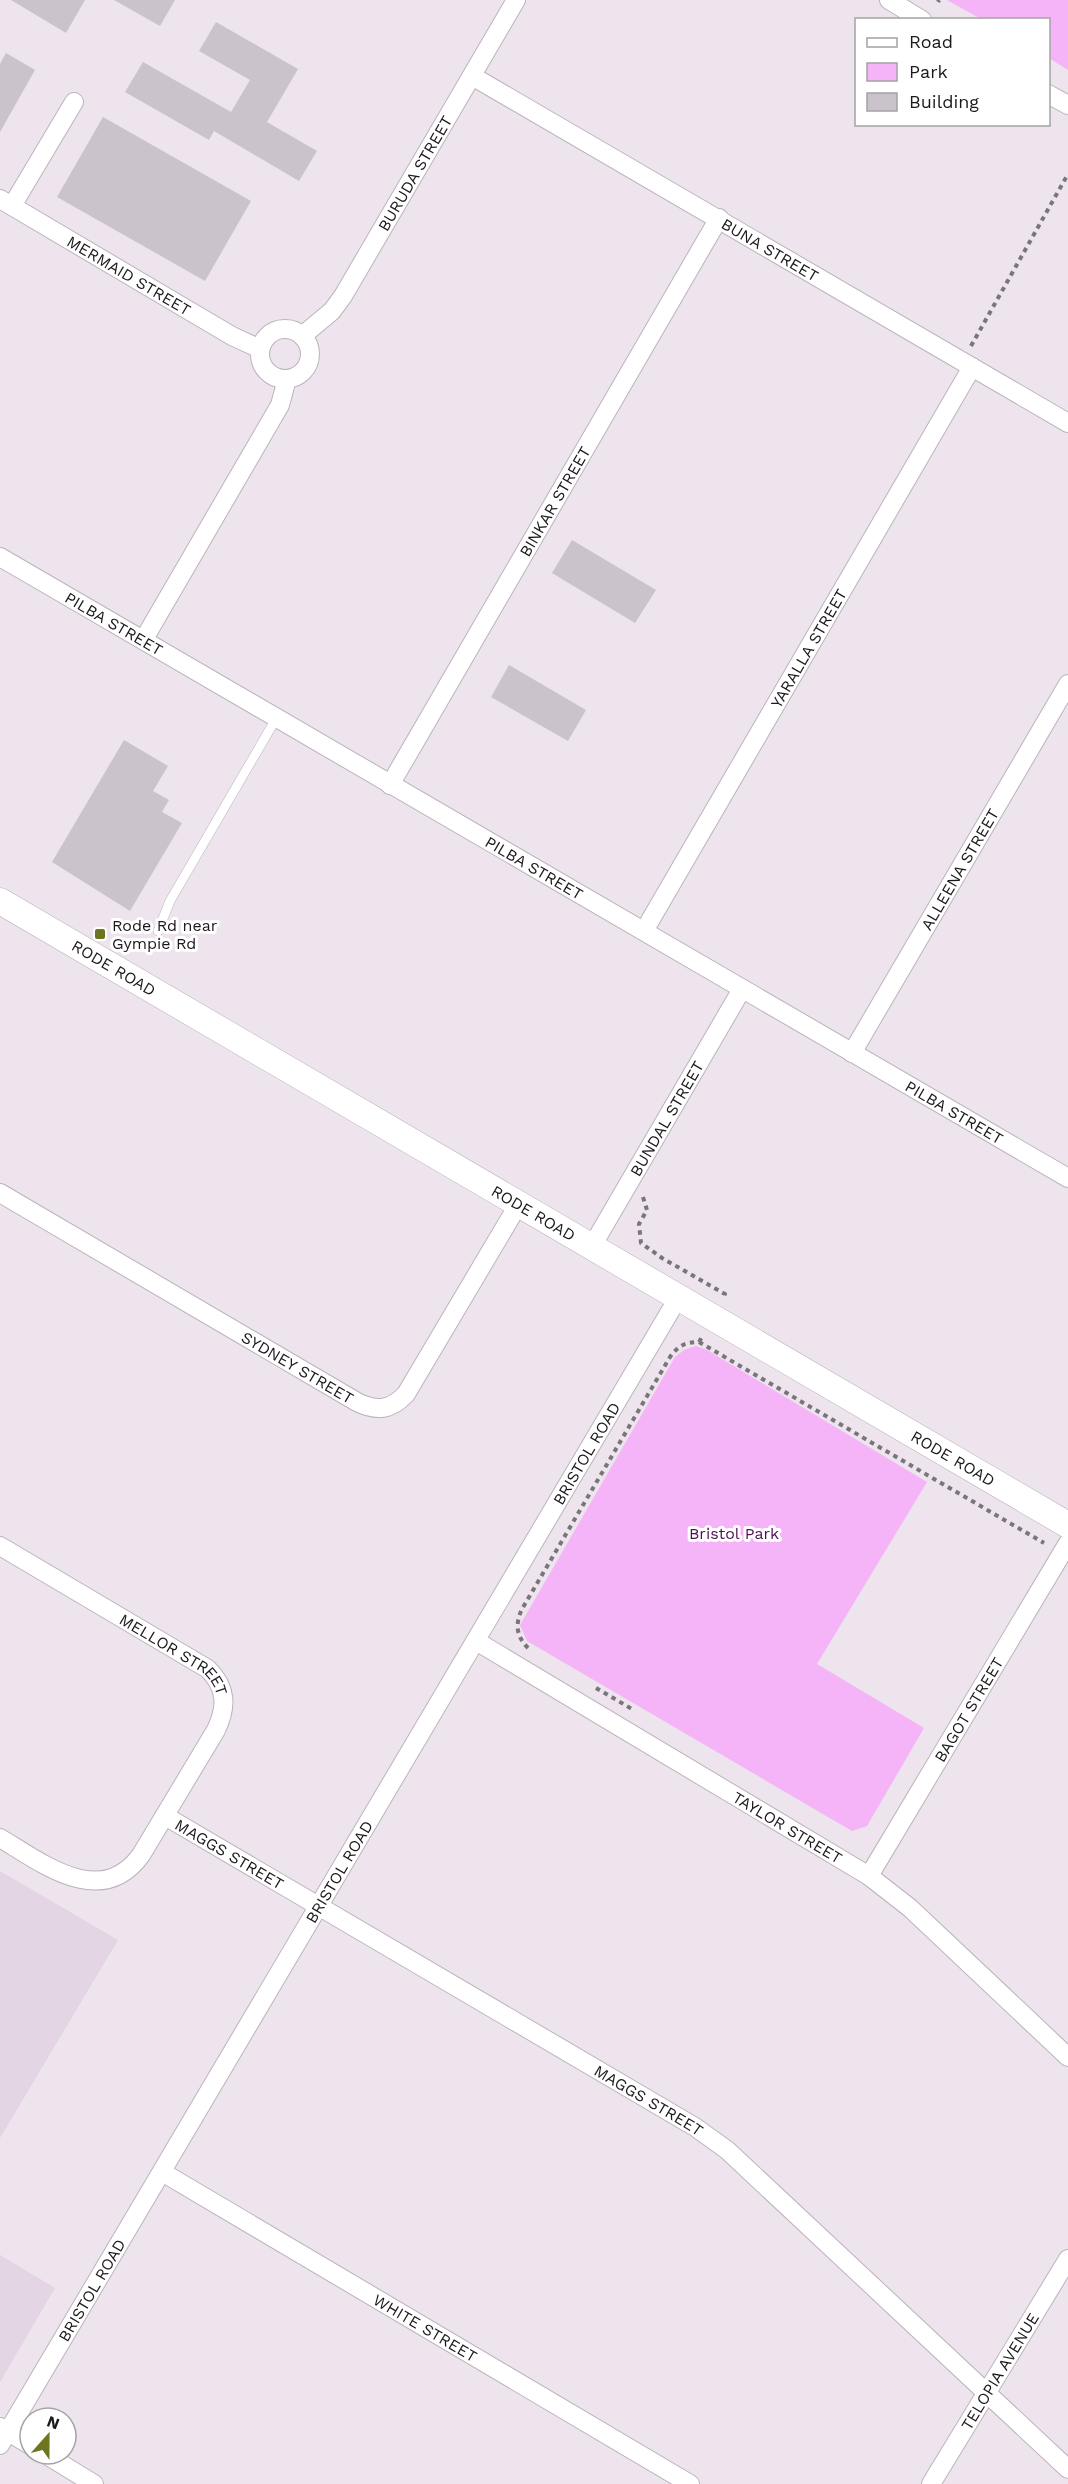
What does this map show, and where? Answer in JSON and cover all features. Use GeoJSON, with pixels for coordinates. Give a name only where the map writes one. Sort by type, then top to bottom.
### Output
{"type":"FeatureCollection","features":[{"type":"Feature","properties":{"kind":"main road","name":"RODE ROAD"},"geometry":{"type":"LineString","coordinates":[[0,901],[1068,1525]]}},
{"type":"Feature","properties":{"kind":"street","name":"BURUDA STREET"},"geometry":{"type":"LineString","coordinates":[[302,336],[338,304],[516,0]]}},
{"type":"Feature","properties":{"kind":"street"},"geometry":{"type":"LineString","coordinates":[[889,0],[919,18]]}},
{"type":"Feature","properties":{"kind":"street","name":"BUNA STREET"},"geometry":{"type":"LineString","coordinates":[[472,76],[1068,423]]}},
{"type":"Feature","properties":{"kind":"street"},"geometry":{"type":"LineString","coordinates":[[1050,94],[1068,105]]}},
{"type":"Feature","properties":{"kind":"street"},"geometry":{"type":"LineString","coordinates":[[6,202],[74,102]]}},
{"type":"Feature","properties":{"kind":"street","name":"MERMAID STREET"},"geometry":{"type":"LineString","coordinates":[[6,202],[232,336],[260,348]]}},
{"type":"Feature","properties":{"kind":"street","name":"BINKAR STREET"},"geometry":{"type":"LineString","coordinates":[[390,785],[719,218]]}},
{"type":"Feature","properties":{"kind":"street"},"geometry":{"type":"LineString","coordinates":[[286,330],[302,336],[309,350],[307,366],[295,377],[287,379],[272,376],[266,371],[260,357],[260,348],[264,341],[277,331],[286,330]]}},
{"type":"Feature","properties":{"kind":"street","name":"YARALLA STREET"},"geometry":{"type":"LineString","coordinates":[[644,931],[967,364]]}},
{"type":"Feature","properties":{"kind":"street"},"geometry":{"type":"LineString","coordinates":[[144,639],[280,405],[287,379]]}},
{"type":"Feature","properties":{"kind":"street","name":"PILBA STREET"},"geometry":{"type":"LineString","coordinates":[[0,557],[1068,1178]]}},
{"type":"Feature","properties":{"kind":"street","name":"ALLEENA STREET"},"geometry":{"type":"LineString","coordinates":[[852,1053],[1068,684]]}},
{"type":"Feature","properties":{"kind":"street","name":"BUNDAL STREET"},"geometry":{"type":"LineString","coordinates":[[591,1248],[742,989]]}},
{"type":"Feature","properties":{"kind":"street","name":"SYDNEY STREET"},"geometry":{"type":"LineString","coordinates":[[0,1193],[357,1402],[381,1409],[392,1406],[406,1394],[518,1204]]}},
{"type":"Feature","properties":{"kind":"street","name":"BRISTOL ROAD"},"geometry":{"type":"LineString","coordinates":[[3,2434],[162,2172],[678,1298]]}},
{"type":"Feature","properties":{"kind":"street","name":"BAGOT STREET"},"geometry":{"type":"LineString","coordinates":[[869,1876],[1068,1543]]}},
{"type":"Feature","properties":{"kind":"street","name":"MELLOR STREET"},"geometry":{"type":"LineString","coordinates":[[0,1546],[197,1661],[217,1677],[223,1689],[225,1703],[222,1717],[165,1816],[134,1865],[116,1876],[93,1881],[66,1875],[0,1838]]}},
{"type":"Feature","properties":{"kind":"street","name":"TAYLOR STREET"},"geometry":{"type":"LineString","coordinates":[[476,1641],[869,1876],[910,1908],[1068,2057]]}},
{"type":"Feature","properties":{"kind":"street","name":"MAGGS STREET"},"geometry":{"type":"LineString","coordinates":[[165,1816],[685,2121],[727,2150],[1068,2469]]}},
{"type":"Feature","properties":{"kind":"street","name":"WHITE STREET"},"geometry":{"type":"LineString","coordinates":[[162,2172],[690,2484]]}},
{"type":"Feature","properties":{"kind":"street","name":"TELOPIA AVENUE"},"geometry":{"type":"LineString","coordinates":[[931,2484],[1068,2259]]}},
{"type":"Feature","properties":{"kind":"street"},"geometry":{"type":"LineString","coordinates":[[3,2434],[18,2440]]}},
{"type":"Feature","properties":{"kind":"street"},"geometry":{"type":"LineString","coordinates":[[65,2466],[94,2484]]}},
{"type":"Feature","properties":{"kind":"lane"},"geometry":{"type":"LineString","coordinates":[[158,931],[170,901],[277,717]]}},
{"type":"Feature","properties":{"kind":"path"},"geometry":{"type":"LineString","coordinates":[[967,364],[1068,174]]}},
{"type":"Feature","properties":{"kind":"path"},"geometry":{"type":"LineString","coordinates":[[635,1172],[647,1210],[639,1224],[642,1243],[662,1258],[725,1294],[722,1301]]}},
{"type":"Feature","properties":{"kind":"path"},"geometry":{"type":"LineString","coordinates":[[699,1342],[703,1334]]}},
{"type":"Feature","properties":{"kind":"path"},"geometry":{"type":"LineString","coordinates":[[532,1651],[518,1633],[518,1618],[522,1609],[670,1357],[681,1345],[688,1342],[699,1342],[1044,1543]]}},
{"type":"Feature","properties":{"kind":"path"},"geometry":{"type":"LineString","coordinates":[[592,1686],[632,1709],[620,1727]]}},
{"type":"Feature","properties":{"kind":"shaded area"},"geometry":{"type":"Polygon","coordinates":[[[0,1871],[118,1940],[0,2138],[0,1871]]]}},
{"type":"Feature","properties":{"kind":"shaded area"},"geometry":{"type":"Polygon","coordinates":[[[0,2255],[55,2288],[0,2382],[0,2255]]]}},
{"type":"Feature","properties":{"kind":"green space"},"geometry":{"type":"Polygon","coordinates":[[[947,0],[1068,0],[1068,70],[1050,59],[1050,18],[979,18],[947,0]]]}},
{"type":"Feature","properties":{"kind":"green space","name":"Bristol Park"},"geometry":{"type":"Polygon","coordinates":[[[696,1346],[707,1350],[927,1482],[817,1664],[924,1728],[867,1826],[852,1831],[527,1641],[520,1625],[675,1357],[684,1350],[696,1346]]]}},
{"type":"Feature","properties":{"kind":"building"},"geometry":{"type":"Polygon","coordinates":[[[11,0],[85,0],[66,33],[11,0]]]}},
{"type":"Feature","properties":{"kind":"building"},"geometry":{"type":"Polygon","coordinates":[[[114,0],[175,0],[160,26],[114,0]]]}},
{"type":"Feature","properties":{"kind":"building"},"geometry":{"type":"Polygon","coordinates":[[[216,22],[298,69],[267,122],[317,151],[299,181],[214,131],[209,140],[125,92],[143,62],[231,112],[250,80],[199,51],[216,22]]]}},
{"type":"Feature","properties":{"kind":"building"},"geometry":{"type":"Polygon","coordinates":[[[6,53],[35,70],[0,132],[0,64],[6,53]]]}},
{"type":"Feature","properties":{"kind":"building"},"geometry":{"type":"Polygon","coordinates":[[[103,117],[251,201],[205,281],[57,197],[103,117]]]}},
{"type":"Feature","properties":{"kind":"building"},"geometry":{"type":"Polygon","coordinates":[[[572,540],[656,590],[635,623],[552,573],[572,540]]]}},
{"type":"Feature","properties":{"kind":"building"},"geometry":{"type":"Polygon","coordinates":[[[509,665],[586,710],[568,741],[491,697],[509,665]]]}},
{"type":"Feature","properties":{"kind":"building"},"geometry":{"type":"Polygon","coordinates":[[[124,740],[168,766],[153,791],[169,800],[162,812],[182,823],[130,911],[52,862],[124,740]]]}},
{"type":"Feature","properties":{"kind":"place","name":"Rode Rd near Gympie Rd"},"geometry":{"type":"Point","coordinates":[100,934]}}]}
